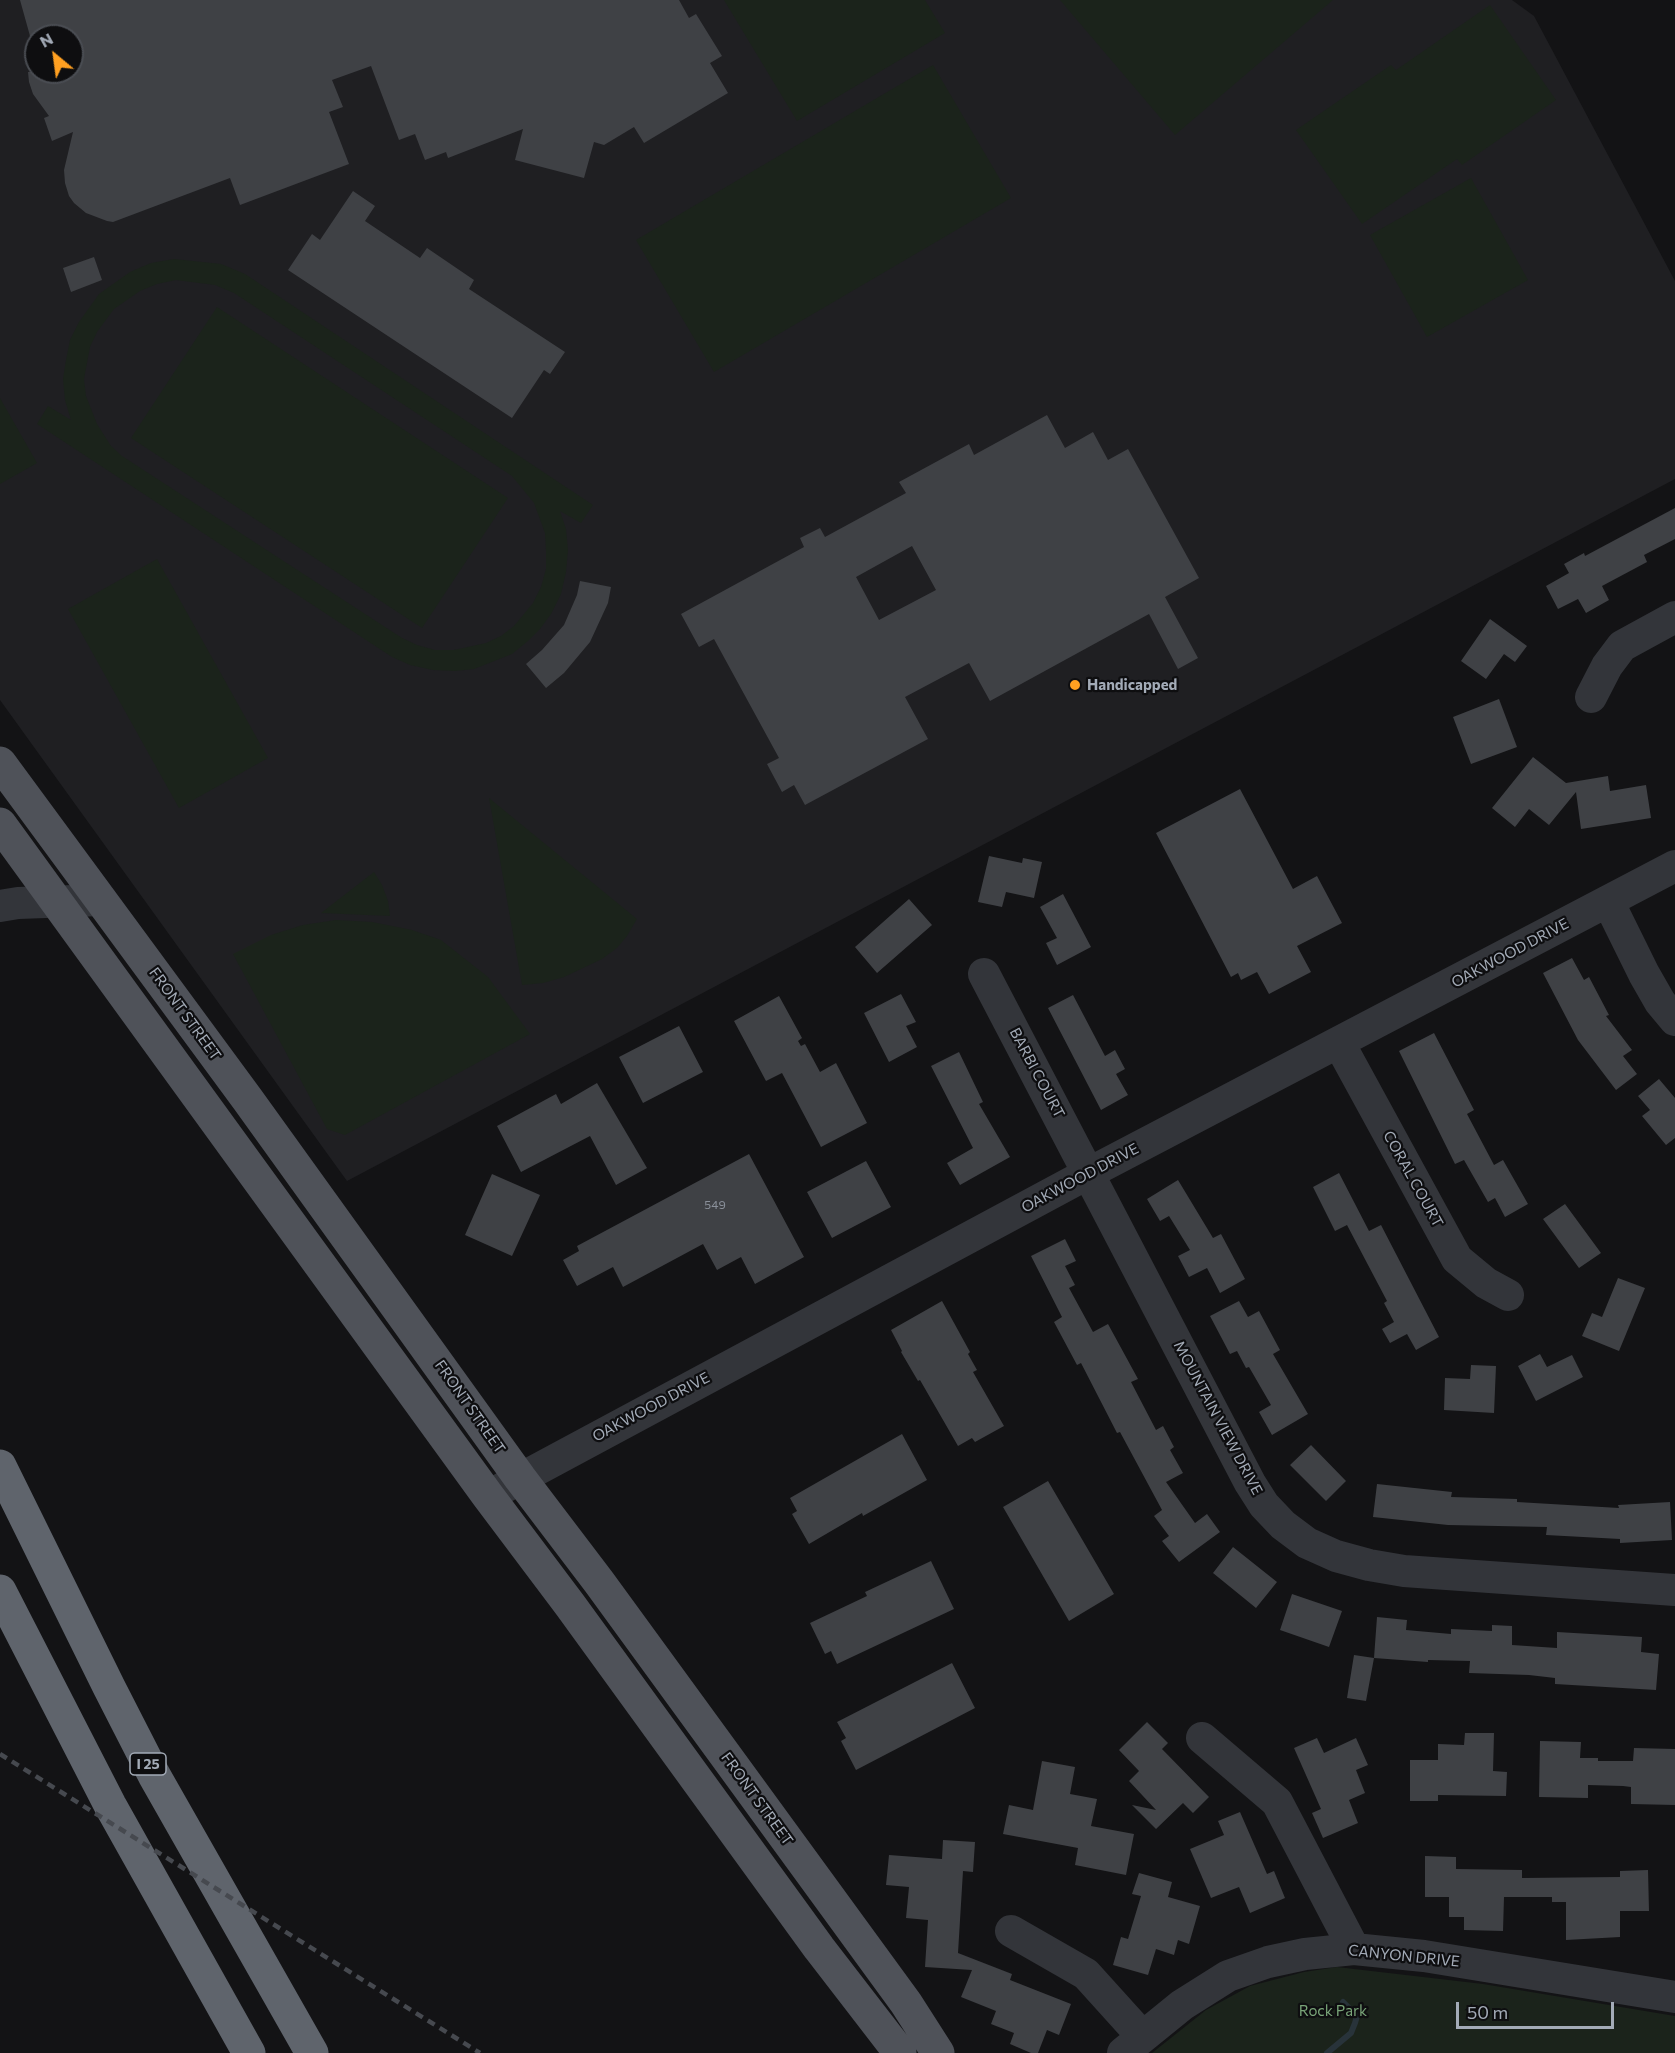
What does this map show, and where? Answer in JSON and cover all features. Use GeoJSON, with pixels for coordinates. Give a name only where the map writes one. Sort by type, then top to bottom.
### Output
{"type":"FeatureCollection","features":[{"type":"Feature","properties":{"kind":"highway","name":"I 25"},"geometry":{"type":"LineString","coordinates":[[0,1467],[154,1775],[313,2053]]}},
{"type":"Feature","properties":{"kind":"highway"},"geometry":{"type":"LineString","coordinates":[[0,1591],[110,1805],[249,2053]]}},
{"type":"Feature","properties":{"kind":"main road","name":"FRONT STREET"},"geometry":{"type":"LineString","coordinates":[[0,763],[419,1336],[520,1478],[906,2003],[938,2053]]}},
{"type":"Feature","properties":{"kind":"main road"},"geometry":{"type":"LineString","coordinates":[[0,824],[819,1948],[900,2053]]}},
{"type":"Feature","properties":{"kind":"street"},"geometry":{"type":"LineString","coordinates":[[1591,697],[1607,666],[1622,646],[1675,617]]}},
{"type":"Feature","properties":{"kind":"street","name":"OAKWOOD DRIVE"},"geometry":{"type":"LineString","coordinates":[[488,1496],[1089,1173],[1675,866]]}},
{"type":"Feature","properties":{"kind":"street"},"geometry":{"type":"LineString","coordinates":[[0,906],[18,903],[101,900]]}},
{"type":"Feature","properties":{"kind":"street"},"geometry":{"type":"LineString","coordinates":[[1608,902],[1644,974],[1660,1002],[1675,1020]]}},
{"type":"Feature","properties":{"kind":"street","name":"BARBI COURT"},"geometry":{"type":"LineString","coordinates":[[984,974],[1089,1173]]}},
{"type":"Feature","properties":{"kind":"street","name":"CORAL COURT"},"geometry":{"type":"LineString","coordinates":[[1340,1043],[1457,1259],[1486,1283],[1508,1295]]}},
{"type":"Feature","properties":{"kind":"street","name":"MOUNTAIN VIEW DRIVE"},"geometry":{"type":"LineString","coordinates":[[1089,1173],[1250,1483],[1264,1505],[1282,1525],[1299,1537],[1336,1556],[1404,1571],[1675,1590]]}},
{"type":"Feature","properties":{"kind":"street"},"geometry":{"type":"LineString","coordinates":[[1202,1738],[1277,1802],[1354,1948]]}},
{"type":"Feature","properties":{"kind":"street"},"geometry":{"type":"LineString","coordinates":[[1011,1931],[1086,1974],[1132,2045]]}},
{"type":"Feature","properties":{"kind":"street","name":"CANYON DRIVE"},"geometry":{"type":"LineString","coordinates":[[1132,2045],[1182,2005],[1228,1976],[1277,1960],[1354,1948],[1424,1956],[1675,1997]]}},
{"type":"Feature","properties":{"kind":"shaded area"},"geometry":{"type":"Polygon","coordinates":[[[0,0],[1512,0],[1534,16],[1675,281],[1675,479],[347,1181],[0,700],[0,0]]]}},
{"type":"Feature","properties":{"kind":"green space"},"geometry":{"type":"Polygon","coordinates":[[[724,0],[925,0],[945,33],[797,121],[724,0]]]}},
{"type":"Feature","properties":{"kind":"green space"},"geometry":{"type":"Polygon","coordinates":[[[1060,0],[1333,0],[1175,135],[1060,0]]]}},
{"type":"Feature","properties":{"kind":"green space"},"geometry":{"type":"Polygon","coordinates":[[[1490,5],[1556,100],[1462,165],[1457,159],[1362,224],[1296,130],[1391,65],[1396,70],[1490,5]]]}},
{"type":"Feature","properties":{"kind":"green space"},"geometry":{"type":"Polygon","coordinates":[[[933,65],[1011,198],[714,372],[636,240],[933,65]]]}},
{"type":"Feature","properties":{"kind":"green space"},"geometry":{"type":"Polygon","coordinates":[[[1471,178],[1528,280],[1427,337],[1370,235],[1471,178]]]}},
{"type":"Feature","properties":{"kind":"green space"},"geometry":{"type":"Polygon","coordinates":[[[174,259],[221,264],[245,274],[593,505],[581,523],[560,511],[566,529],[568,550],[566,572],[561,594],[540,629],[512,654],[474,669],[433,670],[410,665],[392,657],[37,424],[48,406],[71,420],[65,400],[63,379],[70,340],[79,322],[99,294],[130,272],[151,263],[174,259]],[[176,280],[157,284],[140,291],[114,309],[97,332],[90,347],[84,379],[86,396],[97,424],[111,446],[122,456],[402,638],[417,645],[435,650],[454,650],[486,643],[501,636],[514,626],[533,603],[541,587],[546,569],[546,551],[545,533],[534,503],[512,476],[234,293],[215,285],[176,280]]]}},
{"type":"Feature","properties":{"kind":"green space"},"geometry":{"type":"Polygon","coordinates":[[[217,307],[508,498],[422,628],[131,438],[217,307]]]}},
{"type":"Feature","properties":{"kind":"green space"},"geometry":{"type":"Polygon","coordinates":[[[0,398],[37,463],[0,484],[0,398]]]}},
{"type":"Feature","properties":{"kind":"green space"},"geometry":{"type":"Polygon","coordinates":[[[157,559],[268,758],[179,808],[68,609],[157,559]]]}},
{"type":"Feature","properties":{"kind":"green space"},"geometry":{"type":"Polygon","coordinates":[[[489,798],[637,919],[617,948],[602,959],[564,977],[543,983],[522,985],[489,798]]]}},
{"type":"Feature","properties":{"kind":"green space"},"geometry":{"type":"Polygon","coordinates":[[[374,872],[388,901],[390,916],[321,913],[374,872]]]}},
{"type":"Feature","properties":{"kind":"green space"},"geometry":{"type":"Polygon","coordinates":[[[336,920],[372,922],[412,930],[441,940],[488,977],[530,1034],[345,1135],[327,1129],[233,954],[271,935],[303,925],[336,920]]]}},
{"type":"Feature","properties":{"kind":"green space","name":"Rock Park"},"geometry":{"type":"Polygon","coordinates":[[[1337,1967],[1483,1984],[1675,2016],[1675,2053],[1152,2053],[1206,2010],[1250,1986],[1304,1972],[1337,1967]]]}},
{"type":"Feature","properties":{"kind":"building"},"geometry":{"type":"Polygon","coordinates":[[[20,0],[679,0],[689,18],[696,14],[722,56],[710,63],[728,93],[644,143],[634,127],[604,145],[594,142],[584,178],[515,160],[523,129],[448,158],[446,152],[425,160],[415,134],[399,140],[371,66],[332,80],[343,107],[329,112],[349,164],[240,205],[230,178],[113,222],[86,213],[69,196],[64,170],[73,132],[52,141],[44,118],[49,116],[33,94],[30,84],[84,84],[84,24],[27,24],[20,0]]]}},
{"type":"Feature","properties":{"kind":"building"},"geometry":{"type":"Polygon","coordinates":[[[353,191],[375,206],[365,221],[420,258],[427,248],[474,280],[469,289],[565,352],[550,374],[544,370],[512,418],[288,270],[312,234],[320,240],[353,191]]]}},
{"type":"Feature","properties":{"kind":"building"},"geometry":{"type":"Polygon","coordinates":[[[94,257],[102,280],[71,292],[63,268],[94,257]]]}},
{"type":"Feature","properties":{"kind":"building"},"geometry":{"type":"Polygon","coordinates":[[[1047,415],[1065,448],[1093,432],[1108,460],[1128,449],[1199,578],[1165,597],[1198,658],[1178,669],[1149,614],[990,701],[969,663],[905,697],[928,739],[805,805],[794,785],[782,792],[767,764],[779,758],[714,639],[699,647],[681,614],[804,547],[800,538],[820,528],[825,537],[906,493],[899,482],[969,444],[974,455],[1047,415]],[[912,546],[856,577],[879,620],[936,590],[912,546]]]}},
{"type":"Feature","properties":{"kind":"building"},"geometry":{"type":"Polygon","coordinates":[[[1675,508],[1675,539],[1644,555],[1647,562],[1602,586],[1609,600],[1586,613],[1578,599],[1558,609],[1546,586],[1569,573],[1564,564],[1584,553],[1585,556],[1675,508]]]}},
{"type":"Feature","properties":{"kind":"building"},"geometry":{"type":"Polygon","coordinates":[[[580,581],[611,587],[608,603],[590,642],[564,673],[546,688],[526,664],[564,625],[577,595],[580,581]]]}},
{"type":"Feature","properties":{"kind":"building"},"geometry":{"type":"Polygon","coordinates":[[[1490,619],[1527,646],[1515,662],[1504,654],[1486,679],[1461,661],[1490,619]]]}},
{"type":"Feature","properties":{"kind":"building"},"geometry":{"type":"Polygon","coordinates":[[[1499,699],[1517,747],[1471,764],[1453,717],[1499,699]]]}},
{"type":"Feature","properties":{"kind":"building"},"geometry":{"type":"Polygon","coordinates":[[[1533,757],[1566,783],[1608,776],[1610,791],[1646,785],[1651,818],[1581,829],[1576,792],[1549,825],[1529,809],[1515,827],[1492,808],[1533,757]]]}},
{"type":"Feature","properties":{"kind":"building"},"geometry":{"type":"Polygon","coordinates":[[[1240,789],[1293,889],[1317,876],[1342,923],[1297,946],[1311,972],[1269,994],[1257,972],[1241,980],[1238,973],[1231,977],[1156,833],[1240,789]]]}},
{"type":"Feature","properties":{"kind":"building"},"geometry":{"type":"Polygon","coordinates":[[[989,856],[1022,863],[1023,858],[1042,862],[1034,898],[1006,892],[1002,907],[978,902],[989,856]]]}},
{"type":"Feature","properties":{"kind":"building"},"geometry":{"type":"Polygon","coordinates":[[[1063,894],[1091,947],[1057,965],[1046,943],[1057,938],[1040,907],[1063,894]]]}},
{"type":"Feature","properties":{"kind":"building"},"geometry":{"type":"Polygon","coordinates":[[[909,899],[932,925],[877,973],[855,947],[909,899]]]}},
{"type":"Feature","properties":{"kind":"building"},"geometry":{"type":"Polygon","coordinates":[[[1572,958],[1584,980],[1589,977],[1609,1015],[1606,1016],[1632,1050],[1623,1056],[1637,1074],[1616,1090],[1578,1040],[1543,973],[1572,958]]]}},
{"type":"Feature","properties":{"kind":"building"},"geometry":{"type":"Polygon","coordinates":[[[901,994],[916,1022],[906,1026],[917,1047],[889,1062],[864,1013],[901,994]]]}},
{"type":"Feature","properties":{"kind":"building"},"geometry":{"type":"Polygon","coordinates":[[[1073,995],[1105,1056],[1115,1050],[1125,1069],[1116,1074],[1128,1095],[1101,1110],[1048,1008],[1073,995]]]}},
{"type":"Feature","properties":{"kind":"building"},"geometry":{"type":"Polygon","coordinates":[[[779,996],[802,1038],[798,1041],[801,1046],[805,1044],[820,1072],[836,1063],[867,1123],[821,1147],[782,1073],[766,1081],[734,1021],[779,996]]]}},
{"type":"Feature","properties":{"kind":"building"},"geometry":{"type":"Polygon","coordinates":[[[679,1026],[703,1072],[643,1103],[619,1057],[679,1026]]]}},
{"type":"Feature","properties":{"kind":"building"},"geometry":{"type":"Polygon","coordinates":[[[1434,1033],[1474,1110],[1467,1114],[1494,1165],[1503,1160],[1528,1204],[1505,1217],[1495,1198],[1488,1202],[1464,1160],[1455,1164],[1399,1051],[1434,1033]]]}},
{"type":"Feature","properties":{"kind":"building"},"geometry":{"type":"Polygon","coordinates":[[[959,1052],[983,1102],[979,1104],[1010,1157],[960,1185],[947,1163],[973,1148],[931,1066],[959,1052]]]}},
{"type":"Feature","properties":{"kind":"building"},"geometry":{"type":"Polygon","coordinates":[[[1659,1079],[1675,1098],[1675,1138],[1666,1145],[1642,1116],[1650,1110],[1638,1096],[1659,1079]]]}},
{"type":"Feature","properties":{"kind":"building"},"geometry":{"type":"Polygon","coordinates":[[[597,1083],[647,1168],[616,1185],[590,1136],[521,1172],[497,1126],[556,1094],[561,1104],[597,1083]]]}},
{"type":"Feature","properties":{"kind":"building"},"geometry":{"type":"Polygon","coordinates":[[[749,1154],[804,1257],[755,1284],[741,1257],[717,1270],[703,1244],[623,1287],[613,1267],[577,1286],[563,1260],[579,1251],[577,1246],[749,1154]]]}},
{"type":"Feature","properties":{"kind":"building"},"geometry":{"type":"Polygon","coordinates":[[[866,1161],[891,1207],[832,1238],[807,1192],[866,1161]]]}},
{"type":"Feature","properties":{"kind":"building"},"geometry":{"type":"Polygon","coordinates":[[[1339,1173],[1369,1231],[1381,1225],[1439,1337],[1416,1350],[1407,1334],[1390,1343],[1382,1329],[1394,1322],[1384,1303],[1387,1301],[1347,1225],[1335,1231],[1313,1187],[1339,1173]]]}},
{"type":"Feature","properties":{"kind":"building"},"geometry":{"type":"Polygon","coordinates":[[[492,1174],[540,1195],[512,1256],[465,1235],[492,1174]]]}},
{"type":"Feature","properties":{"kind":"building"},"geometry":{"type":"Polygon","coordinates":[[[1178,1180],[1213,1238],[1221,1234],[1245,1279],[1220,1293],[1207,1268],[1189,1277],[1178,1256],[1190,1250],[1169,1216],[1160,1221],[1147,1199],[1178,1180]]]}},
{"type":"Feature","properties":{"kind":"building"},"geometry":{"type":"Polygon","coordinates":[[[1565,1204],[1601,1253],[1579,1268],[1543,1219],[1565,1204]]]}},
{"type":"Feature","properties":{"kind":"building"},"geometry":{"type":"Polygon","coordinates":[[[1065,1239],[1076,1261],[1065,1266],[1075,1285],[1069,1288],[1093,1332],[1108,1324],[1138,1379],[1131,1382],[1156,1430],[1163,1426],[1174,1447],[1170,1450],[1183,1473],[1166,1482],[1195,1523],[1207,1514],[1220,1532],[1179,1562],[1162,1541],[1169,1536],[1154,1516],[1162,1510],[1120,1432],[1117,1433],[1081,1363],[1077,1365],[1054,1322],[1062,1317],[1031,1256],[1065,1239]]]}},
{"type":"Feature","properties":{"kind":"building"},"geometry":{"type":"Polygon","coordinates":[[[1618,1278],[1645,1288],[1619,1351],[1582,1336],[1592,1313],[1602,1317],[1618,1278]]]}},
{"type":"Feature","properties":{"kind":"building"},"geometry":{"type":"Polygon","coordinates":[[[942,1301],[970,1352],[968,1354],[977,1370],[973,1372],[1004,1426],[975,1442],[972,1438],[958,1446],[901,1352],[891,1330],[942,1301]]]}},
{"type":"Feature","properties":{"kind":"building"},"geometry":{"type":"Polygon","coordinates":[[[1239,1301],[1248,1317],[1259,1311],[1280,1350],[1273,1354],[1308,1414],[1272,1435],[1259,1412],[1271,1405],[1237,1351],[1230,1354],[1210,1316],[1239,1301]]]}},
{"type":"Feature","properties":{"kind":"building"},"geometry":{"type":"Polygon","coordinates":[[[1540,1354],[1547,1367],[1572,1355],[1583,1377],[1536,1401],[1518,1366],[1540,1354]]]}},
{"type":"Feature","properties":{"kind":"building"},"geometry":{"type":"Polygon","coordinates":[[[1471,1365],[1496,1366],[1494,1413],[1444,1410],[1445,1378],[1470,1379],[1471,1365]]]}},
{"type":"Feature","properties":{"kind":"building"},"geometry":{"type":"Polygon","coordinates":[[[902,1434],[927,1480],[863,1516],[862,1513],[809,1544],[792,1514],[797,1511],[790,1498],[902,1434]]]}},
{"type":"Feature","properties":{"kind":"building"},"geometry":{"type":"Polygon","coordinates":[[[1311,1445],[1346,1481],[1326,1501],[1290,1465],[1311,1445]]]}},
{"type":"Feature","properties":{"kind":"building"},"geometry":{"type":"Polygon","coordinates":[[[1048,1481],[1114,1594],[1069,1621],[1003,1507],[1048,1481]]]}},
{"type":"Feature","properties":{"kind":"building"},"geometry":{"type":"Polygon","coordinates":[[[1377,1484],[1452,1492],[1451,1497],[1517,1499],[1517,1502],[1619,1508],[1618,1505],[1670,1502],[1672,1540],[1620,1543],[1620,1539],[1546,1535],[1547,1527],[1448,1525],[1373,1517],[1377,1484]]]}},
{"type":"Feature","properties":{"kind":"building"},"geometry":{"type":"Polygon","coordinates":[[[1233,1547],[1277,1582],[1256,1608],[1213,1573],[1233,1547]]]}},
{"type":"Feature","properties":{"kind":"building"},"geometry":{"type":"Polygon","coordinates":[[[931,1561],[954,1609],[837,1664],[831,1651],[825,1654],[810,1623],[867,1596],[865,1592],[931,1561]]]}},
{"type":"Feature","properties":{"kind":"building"},"geometry":{"type":"Polygon","coordinates":[[[1292,1594],[1342,1611],[1329,1647],[1280,1630],[1292,1594]]]}},
{"type":"Feature","properties":{"kind":"building"},"geometry":{"type":"Polygon","coordinates":[[[1377,1617],[1407,1620],[1406,1630],[1451,1634],[1451,1629],[1492,1631],[1492,1625],[1512,1626],[1512,1645],[1557,1648],[1557,1632],[1642,1637],[1641,1652],[1659,1654],[1656,1690],[1555,1684],[1555,1678],[1529,1675],[1469,1673],[1470,1661],[1428,1660],[1428,1662],[1374,1658],[1377,1617]]]}},
{"type":"Feature","properties":{"kind":"building"},"geometry":{"type":"Polygon","coordinates":[[[1354,1655],[1374,1658],[1366,1701],[1347,1698],[1354,1655]]]}},
{"type":"Feature","properties":{"kind":"building"},"geometry":{"type":"Polygon","coordinates":[[[952,1663],[975,1708],[856,1770],[841,1741],[846,1738],[837,1722],[952,1663]]]}},
{"type":"Feature","properties":{"kind":"building"},"geometry":{"type":"Polygon","coordinates":[[[1147,1722],[1168,1743],[1162,1749],[1209,1797],[1193,1813],[1183,1803],[1156,1829],[1132,1805],[1156,1810],[1129,1781],[1139,1771],[1119,1750],[1147,1722]]]}},
{"type":"Feature","properties":{"kind":"building"},"geometry":{"type":"Polygon","coordinates":[[[1465,1733],[1494,1733],[1493,1771],[1507,1772],[1506,1796],[1438,1795],[1438,1801],[1410,1801],[1410,1760],[1438,1760],[1438,1744],[1464,1745],[1465,1733]]]}},
{"type":"Feature","properties":{"kind":"building"},"geometry":{"type":"Polygon","coordinates":[[[1317,1738],[1324,1753],[1356,1738],[1368,1765],[1356,1770],[1365,1793],[1349,1800],[1358,1823],[1323,1838],[1312,1813],[1321,1809],[1294,1748],[1317,1738]]]}},
{"type":"Feature","properties":{"kind":"building"},"geometry":{"type":"Polygon","coordinates":[[[1540,1741],[1581,1742],[1580,1758],[1598,1758],[1598,1761],[1633,1761],[1634,1748],[1675,1749],[1675,1805],[1631,1804],[1631,1787],[1623,1786],[1588,1785],[1588,1798],[1539,1797],[1540,1741]]]}},
{"type":"Feature","properties":{"kind":"building"},"geometry":{"type":"Polygon","coordinates":[[[1042,1761],[1075,1767],[1070,1794],[1097,1799],[1091,1826],[1134,1834],[1126,1875],[1075,1865],[1078,1848],[1003,1834],[1009,1805],[1033,1810],[1042,1761]]]}},
{"type":"Feature","properties":{"kind":"building"},"geometry":{"type":"Polygon","coordinates":[[[1240,1812],[1267,1874],[1274,1871],[1285,1898],[1250,1913],[1239,1887],[1211,1898],[1190,1849],[1224,1835],[1218,1821],[1240,1812]]]}},
{"type":"Feature","properties":{"kind":"building"},"geometry":{"type":"Polygon","coordinates":[[[943,1840],[975,1842],[973,1872],[963,1871],[958,1953],[1012,1974],[1010,1980],[1071,2004],[1059,2035],[1047,2030],[1038,2053],[1031,2053],[1010,2044],[1014,2033],[991,2024],[996,2011],[961,1997],[972,1970],[925,1967],[928,1920],[906,1918],[909,1887],[886,1885],[889,1855],[942,1859],[943,1840]]]}},
{"type":"Feature","properties":{"kind":"building"},"geometry":{"type":"Polygon","coordinates":[[[1425,1856],[1456,1857],[1456,1869],[1522,1870],[1522,1878],[1620,1877],[1620,1871],[1648,1870],[1649,1911],[1620,1911],[1620,1937],[1566,1940],[1566,1902],[1552,1902],[1552,1897],[1504,1897],[1503,1931],[1464,1930],[1464,1917],[1449,1917],[1449,1897],[1425,1897],[1425,1856]]]}},
{"type":"Feature","properties":{"kind":"building"},"geometry":{"type":"Polygon","coordinates":[[[1139,1873],[1172,1882],[1168,1897],[1200,1906],[1189,1944],[1178,1940],[1174,1955],[1156,1949],[1148,1975],[1113,1965],[1121,1937],[1128,1939],[1141,1896],[1132,1894],[1139,1873]]]}},
{"type":"Feature","properties":{"kind":"waterway"},"geometry":{"type":"LineString","coordinates":[[1327,2053],[1351,2033],[1355,2023],[1357,2016],[1343,2002]]}},
{"type":"Feature","properties":{"kind":"railway"},"geometry":{"type":"LineString","coordinates":[[0,1754],[480,2053]]}},
{"type":"Feature","properties":{"kind":"place","name":"Handicapped"},"geometry":{"type":"Point","coordinates":[1075,685]}}]}
